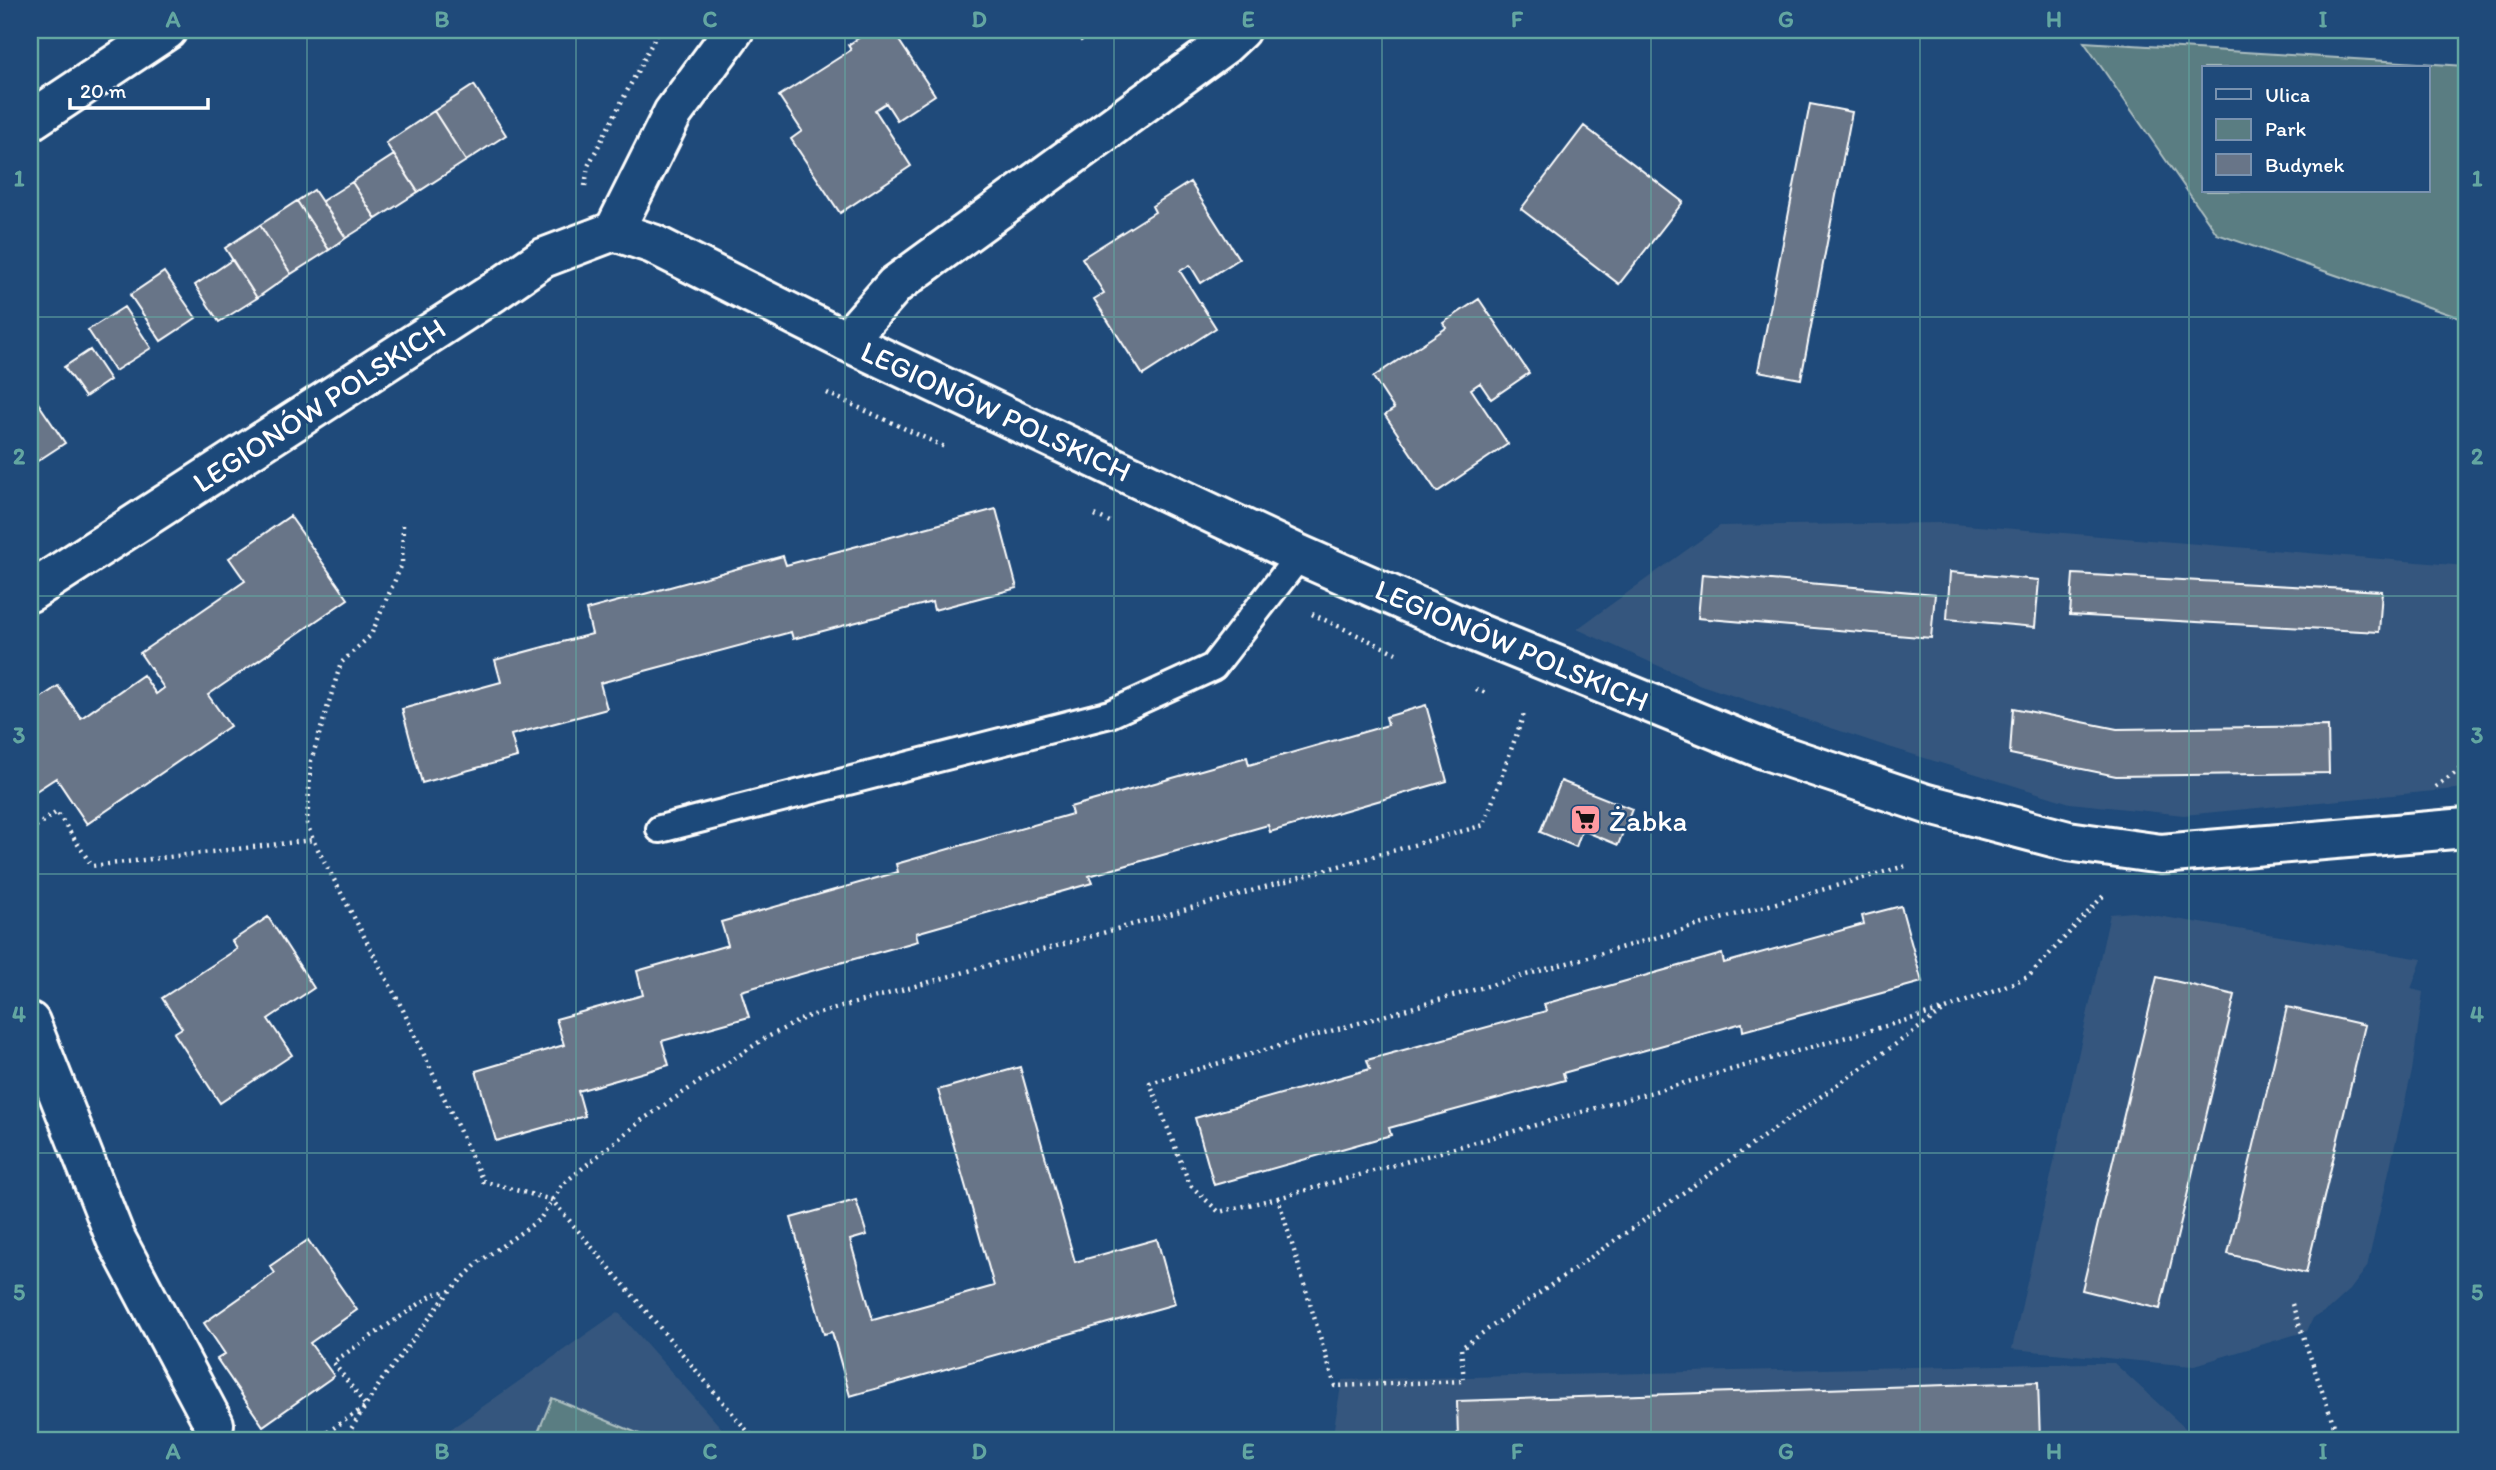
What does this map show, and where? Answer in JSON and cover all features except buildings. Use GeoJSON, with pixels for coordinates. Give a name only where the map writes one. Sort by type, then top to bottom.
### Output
{"type":"FeatureCollection","features":[{"type":"Feature","properties":{"kind":"street"},"geometry":{"type":"LineString","coordinates":[[30,121],[167,30]]}},
{"type":"Feature","properties":{"kind":"street"},"geometry":{"type":"LineString","coordinates":[[614,231],[673,113],[702,30]]}},
{"type":"Feature","properties":{"kind":"street"},"geometry":{"type":"LineString","coordinates":[[673,113],[734,30]]}},
{"type":"Feature","properties":{"kind":"street"},"geometry":{"type":"LineString","coordinates":[[846,341],[895,285],[1224,45],[1240,30]]}},
{"type":"Feature","properties":{"kind":"street","name":"LEGIONÓW POLSKICH"},"geometry":{"type":"LineString","coordinates":[[30,592],[543,258],[614,231],[653,244],[846,341],[1300,555],[1477,633],[1766,750],[1927,804],[2068,841],[2161,854],[2466,828]]}},
{"type":"Feature","properties":{"kind":"street"},"geometry":{"type":"LineString","coordinates":[[30,1022],[116,1239],[214,1424]]}},
{"type":"Feature","properties":{"kind":"lane"},"geometry":{"type":"LineString","coordinates":[[660,829],[1110,714],[1213,667],[1300,555]]}},
{"type":"Feature","properties":{"kind":"path"},"geometry":{"type":"LineString","coordinates":[[584,193],[588,166],[659,30]]}},
{"type":"Feature","properties":{"kind":"path"},"geometry":{"type":"LineString","coordinates":[[827,393],[947,448]]}},
{"type":"Feature","properties":{"kind":"path"},"geometry":{"type":"LineString","coordinates":[[1096,515],[1110,522]]}},
{"type":"Feature","properties":{"kind":"path"},"geometry":{"type":"LineString","coordinates":[[402,525],[402,564],[371,635],[341,663],[311,761],[307,823],[313,840],[403,1010],[483,1181],[552,1200],[755,1440]]}},
{"type":"Feature","properties":{"kind":"path"},"geometry":{"type":"LineString","coordinates":[[1312,614],[1396,653]]}},
{"type":"Feature","properties":{"kind":"path"},"geometry":{"type":"LineString","coordinates":[[1476,690],[1488,694]]}},
{"type":"Feature","properties":{"kind":"path"},"geometry":{"type":"LineString","coordinates":[[344,1440],[382,1380],[450,1291],[479,1262],[540,1219],[563,1184],[642,1120],[762,1040],[806,1017],[1484,825],[1525,710]]}},
{"type":"Feature","properties":{"kind":"path"},"geometry":{"type":"LineString","coordinates":[[2430,791],[2466,765]]}},
{"type":"Feature","properties":{"kind":"path"},"geometry":{"type":"LineString","coordinates":[[30,830],[57,812],[92,866],[313,840]]}},
{"type":"Feature","properties":{"kind":"path"},"geometry":{"type":"LineString","coordinates":[[1905,866],[1150,1083],[1190,1185],[1219,1212],[1278,1198],[1946,1009],[2028,977],[2104,895]]}},
{"type":"Feature","properties":{"kind":"path"},"geometry":{"type":"LineString","coordinates":[[1278,1198],[1335,1386],[1465,1381],[1461,1348],[1946,1009]]}},
{"type":"Feature","properties":{"kind":"path"},"geometry":{"type":"LineString","coordinates":[[366,1406],[333,1362],[434,1294],[450,1291]]}},
{"type":"Feature","properties":{"kind":"path"},"geometry":{"type":"LineString","coordinates":[[2292,1304],[2339,1440]]}},
{"type":"Feature","properties":{"kind":"path"},"geometry":{"type":"LineString","coordinates":[[316,1440],[366,1406]]}},
{"type":"Feature","properties":{"kind":"shaded area"},"geometry":{"type":"Polygon","coordinates":[[[1941,523],[2466,566],[2465,788],[2184,815],[2070,803],[1701,685],[1577,629],[1720,526],[1941,523]]]}},
{"type":"Feature","properties":{"kind":"shaded area"},"geometry":{"type":"Polygon","coordinates":[[[2133,912],[2422,959],[2411,989],[2423,992],[2412,1071],[2367,1267],[2350,1290],[2329,1309],[2313,1318],[2307,1331],[2192,1366],[2012,1349],[2110,914],[2133,912]]]}},
{"type":"Feature","properties":{"kind":"shaded area"},"geometry":{"type":"Polygon","coordinates":[[[618,1312],[732,1440],[435,1440],[618,1312]]]}},
{"type":"Feature","properties":{"kind":"shaded area"},"geometry":{"type":"Polygon","coordinates":[[[2114,1363],[2198,1440],[1332,1440],[1342,1380],[2114,1363]]]}},
{"type":"Feature","properties":{"kind":"green space"},"geometry":{"type":"Polygon","coordinates":[[[2084,42],[2466,66],[2466,320],[2217,234],[2084,42]]]}},
{"type":"Feature","properties":{"kind":"green space"},"geometry":{"type":"Polygon","coordinates":[[[552,1398],[654,1440],[535,1440],[552,1398]]]}},
{"type":"Feature","properties":{"kind":"place","name":"Żabka"},"geometry":{"type":"Point","coordinates":[1586,820]}}]}
